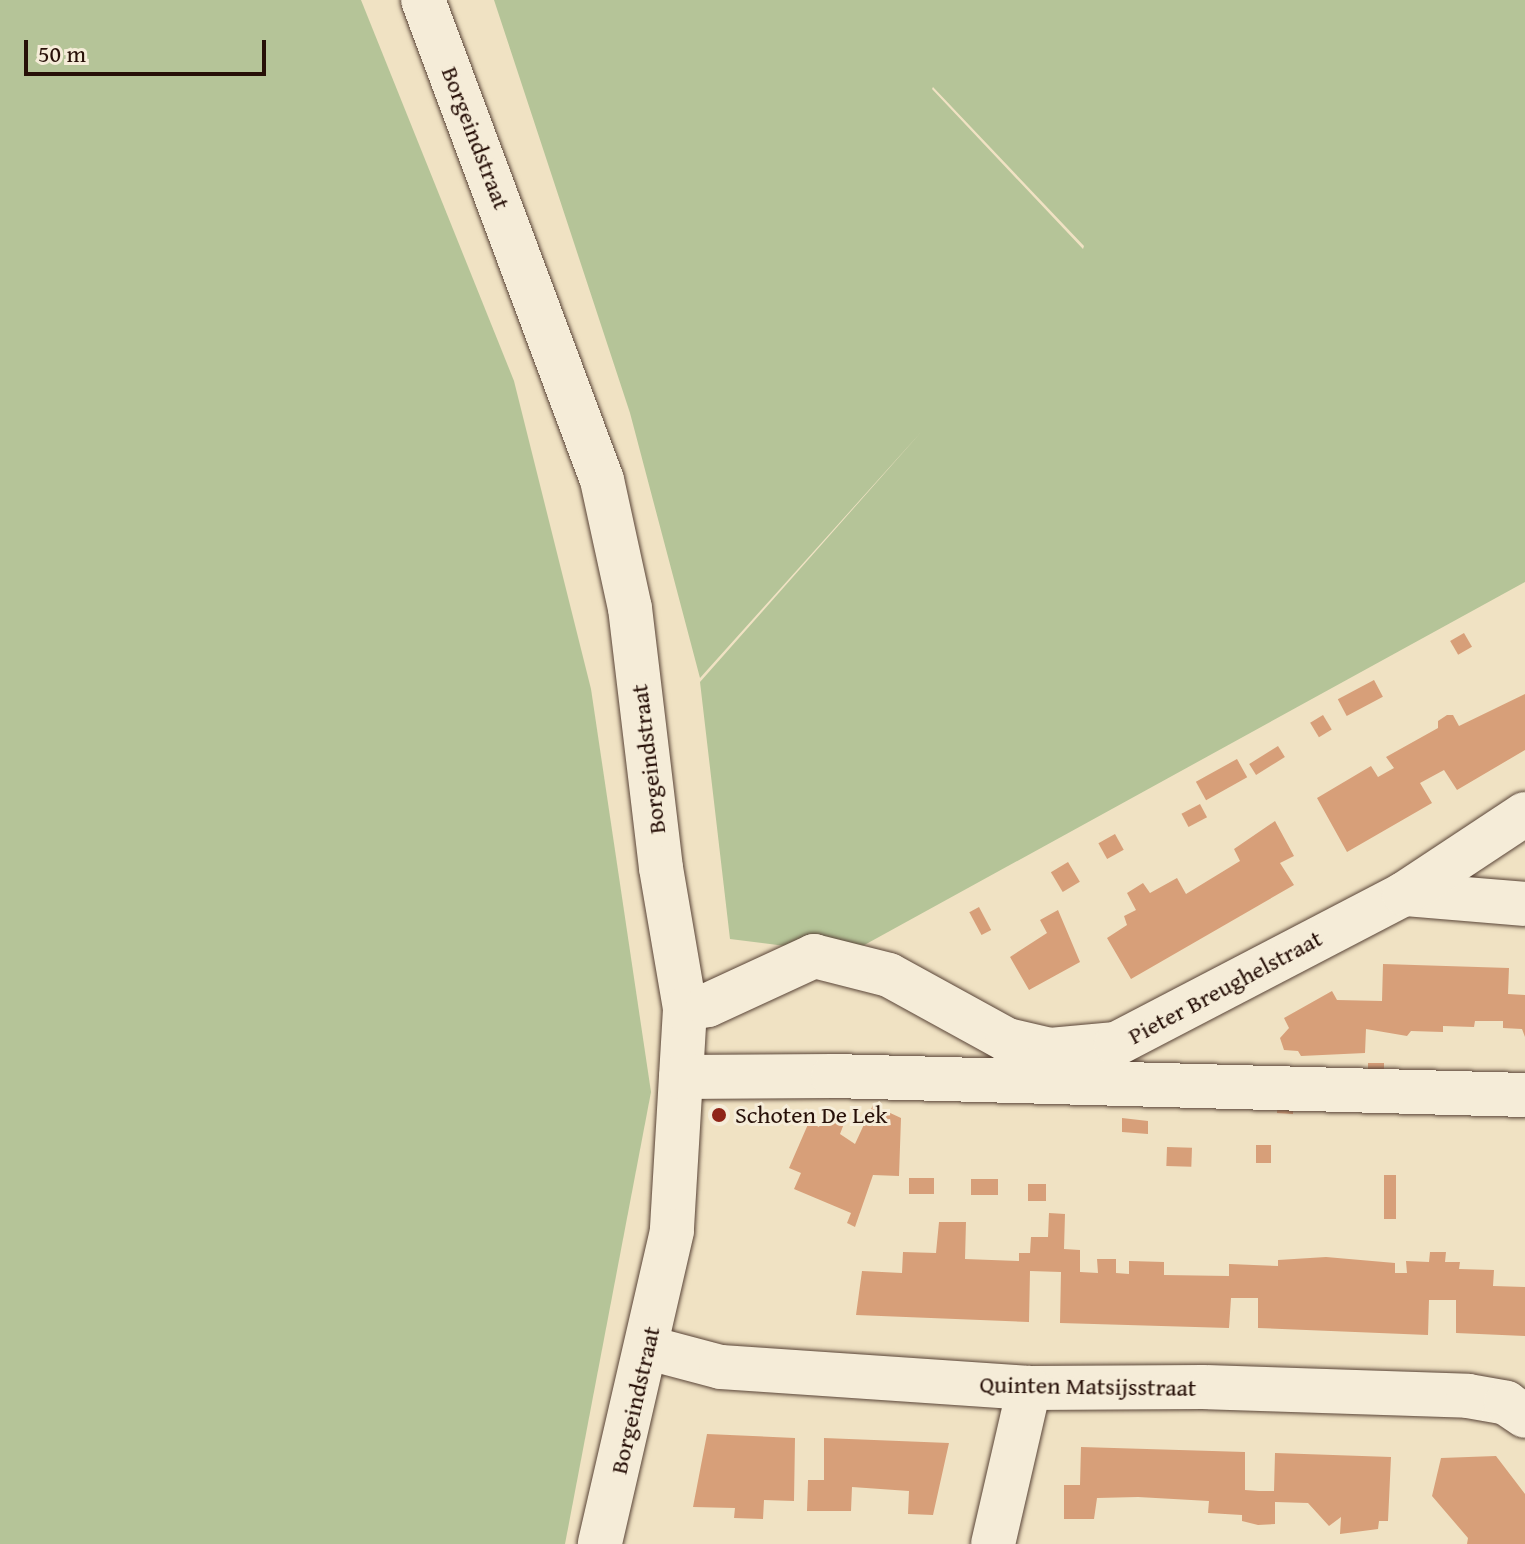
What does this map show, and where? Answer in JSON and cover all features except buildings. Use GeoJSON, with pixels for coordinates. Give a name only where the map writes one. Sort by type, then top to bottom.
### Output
{"type":"FeatureCollection","features":[{"type":"Feature","properties":{"kind":"street","name":"Borgeindstraat"},"geometry":{"type":"LineString","coordinates":[[423,0],[602,480],[630,608],[661,868],[685,1009],[672,1231],[649,1348],[600,1544]]}},
{"type":"Feature","properties":{"kind":"street","name":"Pieter Breughelstraat"},"geometry":{"type":"LineString","coordinates":[[685,1009],[708,1005],[814,956],[889,975],[1007,1040],[1050,1050],[1116,1044],[1404,894],[1525,814]]}},
{"type":"Feature","properties":{"kind":"street"},"geometry":{"type":"LineString","coordinates":[[1404,894],[1525,904]]}},
{"type":"Feature","properties":{"kind":"street"},"geometry":{"type":"LineString","coordinates":[[681,1077],[833,1076],[1525,1095]]}},
{"type":"Feature","properties":{"kind":"street","name":"Quinten Matsijsstraat"},"geometry":{"type":"LineString","coordinates":[[649,1348],[721,1367],[1029,1388],[1203,1387],[1468,1396],[1506,1403],[1525,1416]]}},
{"type":"Feature","properties":{"kind":"street"},"geometry":{"type":"LineString","coordinates":[[993,1544],[1029,1388]]}},
{"type":"Feature","properties":{"kind":"green space"},"geometry":{"type":"Polygon","coordinates":[[[0,0],[361,0],[514,381],[591,689],[651,1092],[565,1544],[0,1544],[0,0]]]}},
{"type":"Feature","properties":{"kind":"green space"},"geometry":{"type":"Polygon","coordinates":[[[494,0],[1525,0],[1525,582],[848,954],[730,939],[700,682],[922,431],[700,678],[630,413],[494,0]],[[933,87],[1083,249],[1084,246],[933,87]]]}},
{"type":"Feature","properties":{"kind":"place","name":"Schoten De Lek"},"geometry":{"type":"Point","coordinates":[719,1115]}}]}
